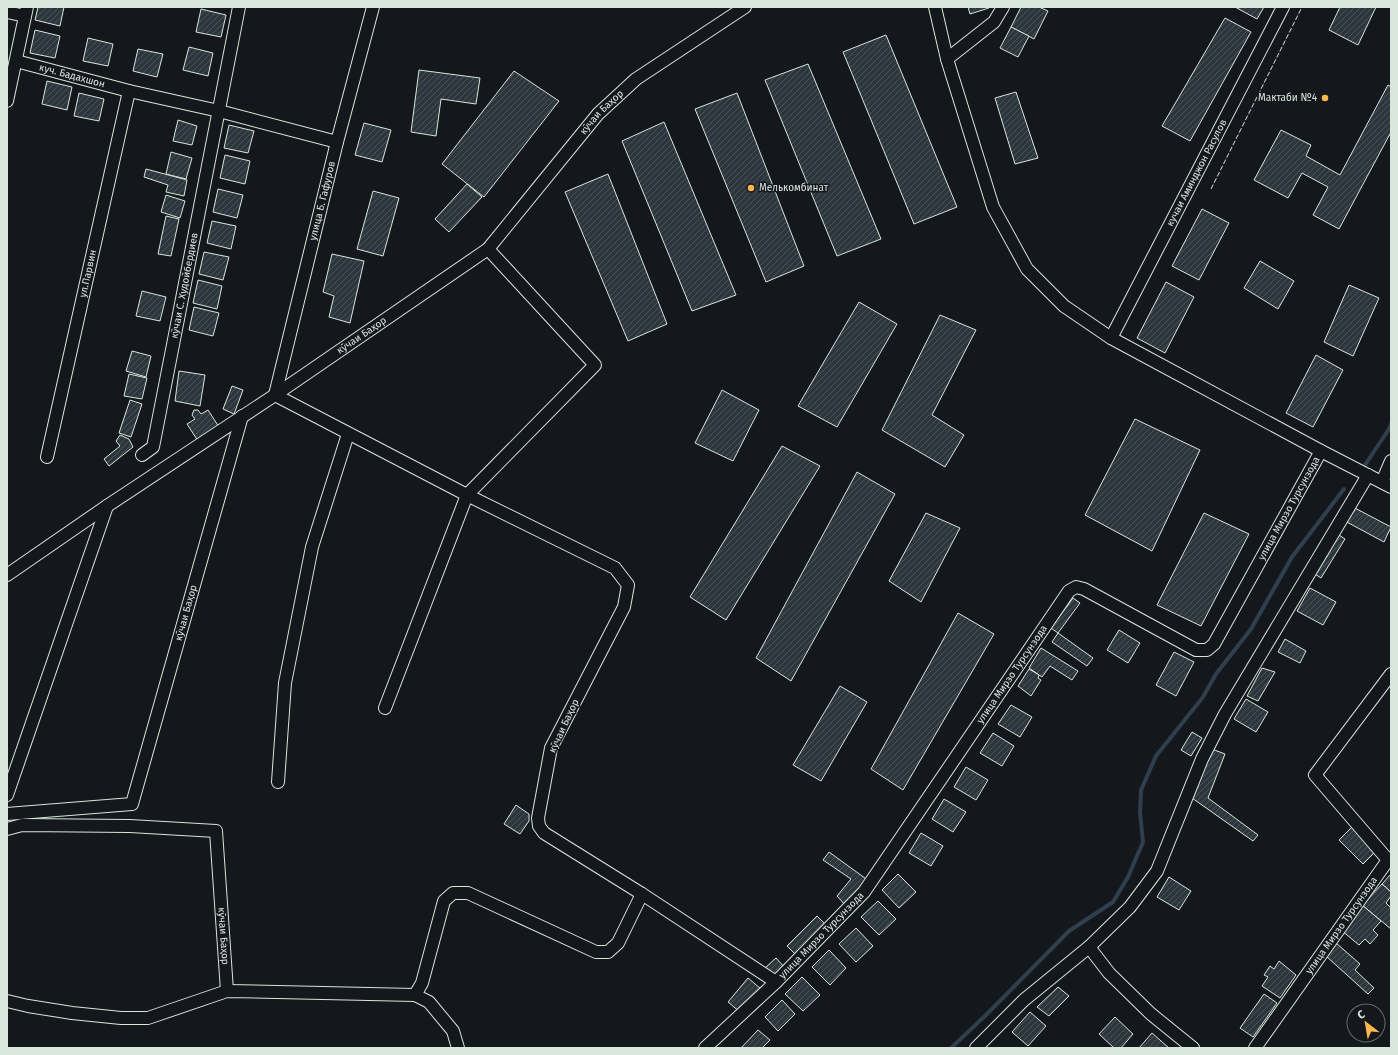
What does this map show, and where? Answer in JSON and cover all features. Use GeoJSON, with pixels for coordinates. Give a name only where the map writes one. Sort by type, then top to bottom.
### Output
{"type":"FeatureCollection","features":[{"type":"Feature","properties":{"kind":"street","name":"кӯчаи С. Худойбердиев"},"geometry":{"type":"LineString","coordinates":[[142,455],[153,447],[240,7]]}},
{"type":"Feature","properties":{"kind":"street","name":"улица Б. Гафуров"},"geometry":{"type":"LineString","coordinates":[[275,395],[337,142],[373,7]]}},
{"type":"Feature","properties":{"kind":"street","name":"кӯчаи Баҳор"},"geometry":{"type":"LineString","coordinates":[[7,575],[107,506],[275,395],[488,249],[598,114],[636,79],[745,7]]}},
{"type":"Feature","properties":{"kind":"street"},"geometry":{"type":"LineString","coordinates":[[935,7],[947,59],[992,207],[1027,268],[1064,306],[1111,338],[1321,452],[1386,485],[1391,461]]}},
{"type":"Feature","properties":{"kind":"street"},"geometry":{"type":"LineString","coordinates":[[947,59],[994,22],[1003,7]]}},
{"type":"Feature","properties":{"kind":"street","name":"кучаи Аминджон Расулов"},"geometry":{"type":"LineString","coordinates":[[1111,338],[1283,7]]}},
{"type":"Feature","properties":{"kind":"street"},"geometry":{"type":"LineString","coordinates":[[7,12],[26,11],[7,101]]}},
{"type":"Feature","properties":{"kind":"street","name":"куч. Бадахшон"},"geometry":{"type":"LineString","coordinates":[[16,61],[129,91]]}},
{"type":"Feature","properties":{"kind":"street"},"geometry":{"type":"LineString","coordinates":[[129,91],[219,111],[337,142]]}},
{"type":"Feature","properties":{"kind":"street","name":"ул.Парвин"},"geometry":{"type":"LineString","coordinates":[[47,457],[129,91]]}},
{"type":"Feature","properties":{"kind":"street"},"geometry":{"type":"LineString","coordinates":[[384,708],[467,495],[595,365],[488,249]]}},
{"type":"Feature","properties":{"kind":"street","name":"кӯчаи Баҳор"},"geometry":{"type":"LineString","coordinates":[[275,395],[467,495],[615,568],[628,585],[624,607],[551,748],[538,818],[538,826],[544,833],[642,894],[776,982]]}},
{"type":"Feature","properties":{"kind":"street","name":"кӯчаи Баҳор"},"geometry":{"type":"LineString","coordinates":[[7,814],[132,804],[242,416]]}},
{"type":"Feature","properties":{"kind":"street"},"geometry":{"type":"LineString","coordinates":[[278,782],[284,683],[312,548],[348,434]]}},
{"type":"Feature","properties":{"kind":"street","name":"улица Мирзо Турсунзода"},"geometry":{"type":"LineString","coordinates":[[705,1048],[776,982],[864,892],[1069,591],[1076,587],[1084,589],[1196,650],[1206,650],[1214,644],[1321,452]]}},
{"type":"Feature","properties":{"kind":"street"},"geometry":{"type":"LineString","coordinates":[[976,1048],[1024,1000],[1089,947],[1130,907],[1157,871],[1202,759],[1225,714],[1368,475]]}},
{"type":"Feature","properties":{"kind":"street"},"geometry":{"type":"LineString","coordinates":[[7,795],[107,506]]}},
{"type":"Feature","properties":{"kind":"street","name":"улица Мирзо Турсунзода"},"geometry":{"type":"LineString","coordinates":[[1255,1048],[1388,860],[1315,776],[1391,674]]}},
{"type":"Feature","properties":{"kind":"street","name":"кӯчаи Баҳор"},"geometry":{"type":"LineString","coordinates":[[7,829],[22,825],[122,826],[216,831],[227,991]]}},
{"type":"Feature","properties":{"kind":"street"},"geometry":{"type":"LineString","coordinates":[[415,995],[422,983],[444,901],[453,893],[468,893],[596,952],[608,952],[618,943],[642,894]]}},
{"type":"Feature","properties":{"kind":"street"},"geometry":{"type":"LineString","coordinates":[[1089,947],[1109,973],[1151,1014],[1193,1048]]}},
{"type":"Feature","properties":{"kind":"street"},"geometry":{"type":"LineString","coordinates":[[7,1001],[72,1013],[121,1018],[148,1018],[227,991],[415,995],[429,1002],[452,1031],[458,1048]]}},
{"type":"Feature","properties":{"kind":"building"},"geometry":{"type":"Polygon","coordinates":[[[38,7],[64,7],[60,26],[35,20],[38,7]]]}},
{"type":"Feature","properties":{"kind":"building"},"geometry":{"type":"Polygon","coordinates":[[[968,7],[989,7],[989,8],[970,14],[968,7]]]}},
{"type":"Feature","properties":{"kind":"building"},"geometry":{"type":"Polygon","coordinates":[[[1021,7],[1039,7],[1048,11],[1034,39],[1011,27],[1021,7]]]}},
{"type":"Feature","properties":{"kind":"building"},"geometry":{"type":"Polygon","coordinates":[[[1235,7],[1264,7],[1257,19],[1235,7]]]}},
{"type":"Feature","properties":{"kind":"building"},"geometry":{"type":"Polygon","coordinates":[[[1340,7],[1376,7],[1358,45],[1329,30],[1340,7]]]}},
{"type":"Feature","properties":{"kind":"building"},"geometry":{"type":"Polygon","coordinates":[[[201,9],[226,15],[221,37],[196,32],[201,9]]]}},
{"type":"Feature","properties":{"kind":"building"},"geometry":{"type":"Polygon","coordinates":[[[1225,18],[1251,32],[1190,141],[1162,126],[1225,18]]]}},
{"type":"Feature","properties":{"kind":"building"},"geometry":{"type":"Polygon","coordinates":[[[1011,27],[1029,36],[1018,57],[1000,48],[1011,27]]]}},
{"type":"Feature","properties":{"kind":"building"},"geometry":{"type":"Polygon","coordinates":[[[35,30],[60,36],[55,58],[30,53],[35,30]]]}},
{"type":"Feature","properties":{"kind":"building"},"geometry":{"type":"Polygon","coordinates":[[[886,35],[957,207],[914,224],[843,52],[886,35]]]}},
{"type":"Feature","properties":{"kind":"building"},"geometry":{"type":"Polygon","coordinates":[[[88,38],[113,44],[108,66],[83,61],[88,38]]]}},
{"type":"Feature","properties":{"kind":"building"},"geometry":{"type":"Polygon","coordinates":[[[189,47],[213,53],[208,76],[183,70],[189,47]]]}},
{"type":"Feature","properties":{"kind":"building"},"geometry":{"type":"Polygon","coordinates":[[[138,49],[163,54],[157,77],[133,71],[138,49]]]}},
{"type":"Feature","properties":{"kind":"building"},"geometry":{"type":"Polygon","coordinates":[[[808,64],[881,239],[837,256],[765,80],[808,64]]]}},
{"type":"Feature","properties":{"kind":"building"},"geometry":{"type":"Polygon","coordinates":[[[419,70],[480,78],[476,104],[441,99],[436,136],[411,132],[419,70]]]}},
{"type":"Feature","properties":{"kind":"building"},"geometry":{"type":"Polygon","coordinates":[[[514,71],[559,101],[484,197],[442,164],[514,71]]]}},
{"type":"Feature","properties":{"kind":"building"},"geometry":{"type":"Polygon","coordinates":[[[47,81],[72,87],[67,110],[42,104],[47,81]]]}},
{"type":"Feature","properties":{"kind":"building"},"geometry":{"type":"Polygon","coordinates":[[[1388,85],[1391,87],[1391,132],[1339,229],[1313,215],[1328,187],[1302,173],[1288,198],[1254,180],[1281,130],[1311,145],[1306,156],[1340,175],[1388,85]]]}},
{"type":"Feature","properties":{"kind":"building"},"geometry":{"type":"Polygon","coordinates":[[[1016,92],[1038,158],[1015,164],[995,98],[1016,92]]]}},
{"type":"Feature","properties":{"kind":"building"},"geometry":{"type":"Polygon","coordinates":[[[79,93],[104,99],[99,121],[74,116],[79,93]]]}},
{"type":"Feature","properties":{"kind":"building","name":"Мелькомбинат"},"geometry":{"type":"Polygon","coordinates":[[[737,93],[804,266],[766,282],[695,109],[737,93]]]}},
{"type":"Feature","properties":{"kind":"building"},"geometry":{"type":"Polygon","coordinates":[[[178,120],[197,126],[192,145],[173,141],[178,120]]]}},
{"type":"Feature","properties":{"kind":"building"},"geometry":{"type":"Polygon","coordinates":[[[664,122],[736,295],[692,311],[622,141],[664,122]]]}},
{"type":"Feature","properties":{"kind":"building"},"geometry":{"type":"Polygon","coordinates":[[[364,123],[391,130],[382,162],[355,155],[364,123]]]}},
{"type":"Feature","properties":{"kind":"building"},"geometry":{"type":"Polygon","coordinates":[[[229,125],[254,131],[248,153],[224,148],[229,125]]]}},
{"type":"Feature","properties":{"kind":"building"},"geometry":{"type":"Polygon","coordinates":[[[171,152],[192,158],[186,179],[166,174],[171,152]]]}},
{"type":"Feature","properties":{"kind":"building"},"geometry":{"type":"Polygon","coordinates":[[[225,155],[250,161],[245,184],[220,178],[225,155]]]}},
{"type":"Feature","properties":{"kind":"building"},"geometry":{"type":"Polygon","coordinates":[[[146,169],[187,180],[184,196],[166,192],[168,185],[144,177],[146,169]]]}},
{"type":"Feature","properties":{"kind":"building"},"geometry":{"type":"Polygon","coordinates":[[[608,174],[667,324],[628,341],[565,192],[608,174]]]}},
{"type":"Feature","properties":{"kind":"building"},"geometry":{"type":"Polygon","coordinates":[[[467,184],[482,197],[449,232],[435,219],[467,184]]]}},
{"type":"Feature","properties":{"kind":"building"},"geometry":{"type":"Polygon","coordinates":[[[218,189],[243,195],[237,218],[213,212],[218,189]]]}},
{"type":"Feature","properties":{"kind":"building"},"geometry":{"type":"Polygon","coordinates":[[[373,191],[399,198],[383,256],[357,249],[373,191]]]}},
{"type":"Feature","properties":{"kind":"building"},"geometry":{"type":"Polygon","coordinates":[[[166,195],[185,201],[180,218],[161,212],[166,195]]]}},
{"type":"Feature","properties":{"kind":"building"},"geometry":{"type":"Polygon","coordinates":[[[1202,209],[1229,223],[1199,280],[1172,266],[1202,209]]]}},
{"type":"Feature","properties":{"kind":"building"},"geometry":{"type":"Polygon","coordinates":[[[166,216],[179,219],[171,256],[158,254],[166,216]]]}},
{"type":"Feature","properties":{"kind":"building"},"geometry":{"type":"Polygon","coordinates":[[[212,221],[236,226],[231,249],[207,243],[212,221]]]}},
{"type":"Feature","properties":{"kind":"building"},"geometry":{"type":"Polygon","coordinates":[[[204,252],[229,257],[223,280],[199,274],[204,252]]]}},
{"type":"Feature","properties":{"kind":"building"},"geometry":{"type":"Polygon","coordinates":[[[332,254],[364,261],[350,323],[329,317],[334,296],[323,292],[332,254]]]}},
{"type":"Feature","properties":{"kind":"building"},"geometry":{"type":"Polygon","coordinates":[[[1260,261],[1294,281],[1278,309],[1244,288],[1260,261]]]}},
{"type":"Feature","properties":{"kind":"building"},"geometry":{"type":"Polygon","coordinates":[[[198,280],[222,286],[217,309],[193,303],[198,280]]]}},
{"type":"Feature","properties":{"kind":"building"},"geometry":{"type":"Polygon","coordinates":[[[1166,282],[1194,297],[1165,353],[1137,338],[1166,282]]]}},
{"type":"Feature","properties":{"kind":"building"},"geometry":{"type":"Polygon","coordinates":[[[1349,285],[1379,298],[1353,356],[1324,342],[1349,285]]]}},
{"type":"Feature","properties":{"kind":"building"},"geometry":{"type":"Polygon","coordinates":[[[142,291],[166,297],[160,321],[136,316],[142,291]]]}},
{"type":"Feature","properties":{"kind":"building"},"geometry":{"type":"Polygon","coordinates":[[[859,302],[897,324],[837,427],[798,406],[859,302]]]}},
{"type":"Feature","properties":{"kind":"building"},"geometry":{"type":"Polygon","coordinates":[[[194,307],[219,313],[213,336],[189,330],[194,307]]]}},
{"type":"Feature","properties":{"kind":"building"},"geometry":{"type":"Polygon","coordinates":[[[940,315],[976,330],[932,415],[964,435],[945,467],[882,430],[940,315]]]}},
{"type":"Feature","properties":{"kind":"building"},"geometry":{"type":"Polygon","coordinates":[[[132,351],[151,356],[146,377],[126,371],[132,351]]]}},
{"type":"Feature","properties":{"kind":"building"},"geometry":{"type":"Polygon","coordinates":[[[1316,355],[1343,370],[1313,427],[1286,413],[1316,355]]]}},
{"type":"Feature","properties":{"kind":"building"},"geometry":{"type":"Polygon","coordinates":[[[179,371],[205,375],[200,406],[175,401],[179,371]]]}},
{"type":"Feature","properties":{"kind":"building"},"geometry":{"type":"Polygon","coordinates":[[[129,374],[147,378],[142,399],[124,396],[129,374]]]}},
{"type":"Feature","properties":{"kind":"building"},"geometry":{"type":"Polygon","coordinates":[[[232,386],[243,390],[234,414],[223,409],[232,386]]]}},
{"type":"Feature","properties":{"kind":"building"},"geometry":{"type":"Polygon","coordinates":[[[722,390],[759,410],[733,461],[695,443],[722,390]]]}},
{"type":"Feature","properties":{"kind":"building"},"geometry":{"type":"Polygon","coordinates":[[[130,400],[142,404],[131,437],[119,433],[130,400]]]}},
{"type":"Feature","properties":{"kind":"building"},"geometry":{"type":"Polygon","coordinates":[[[194,410],[198,410],[201,414],[208,410],[219,427],[198,441],[187,424],[195,419],[192,415],[194,410]]]}},
{"type":"Feature","properties":{"kind":"building"},"geometry":{"type":"Polygon","coordinates":[[[1135,419],[1200,450],[1152,551],[1085,515],[1135,419]]]}},
{"type":"Feature","properties":{"kind":"building"},"geometry":{"type":"Polygon","coordinates":[[[120,435],[129,439],[133,447],[109,466],[104,459],[120,446],[116,441],[120,435]]]}},
{"type":"Feature","properties":{"kind":"building"},"geometry":{"type":"Polygon","coordinates":[[[782,446],[820,466],[726,620],[690,597],[782,446]]]}},
{"type":"Feature","properties":{"kind":"building"},"geometry":{"type":"Polygon","coordinates":[[[857,472],[895,494],[791,681],[756,658],[857,472]]]}},
{"type":"Feature","properties":{"kind":"building"},"geometry":{"type":"Polygon","coordinates":[[[1351,506],[1391,527],[1384,542],[1343,520],[1351,506]]]}},
{"type":"Feature","properties":{"kind":"building"},"geometry":{"type":"Polygon","coordinates":[[[926,513],[960,528],[921,602],[889,581],[926,513]]]}},
{"type":"Feature","properties":{"kind":"building"},"geometry":{"type":"Polygon","coordinates":[[[1204,513],[1249,534],[1201,626],[1157,605],[1204,513]]]}},
{"type":"Feature","properties":{"kind":"building"},"geometry":{"type":"Polygon","coordinates":[[[1336,533],[1345,539],[1321,578],[1312,572],[1336,533]]]}},
{"type":"Feature","properties":{"kind":"building"},"geometry":{"type":"Polygon","coordinates":[[[1310,588],[1336,602],[1323,625],[1297,611],[1310,588]]]}},
{"type":"Feature","properties":{"kind":"building"},"geometry":{"type":"Polygon","coordinates":[[[1073,598],[1080,603],[1058,633],[1051,628],[1073,598]]]}},
{"type":"Feature","properties":{"kind":"building"},"geometry":{"type":"Polygon","coordinates":[[[958,613],[994,634],[903,790],[871,769],[958,613]]]}},
{"type":"Feature","properties":{"kind":"building"},"geometry":{"type":"Polygon","coordinates":[[[1119,630],[1140,643],[1128,663],[1107,650],[1119,630]]]}},
{"type":"Feature","properties":{"kind":"building"},"geometry":{"type":"Polygon","coordinates":[[[1058,633],[1093,658],[1087,666],[1052,642],[1058,633]]]}},
{"type":"Feature","properties":{"kind":"building"},"geometry":{"type":"Polygon","coordinates":[[[1285,639],[1306,651],[1300,663],[1278,652],[1285,639]]]}},
{"type":"Feature","properties":{"kind":"building"},"geometry":{"type":"Polygon","coordinates":[[[1041,648],[1078,671],[1072,680],[1050,666],[1042,677],[1029,668],[1041,648]]]}},
{"type":"Feature","properties":{"kind":"building"},"geometry":{"type":"Polygon","coordinates":[[[1174,652],[1194,662],[1176,696],[1156,685],[1174,652]]]}},
{"type":"Feature","properties":{"kind":"building"},"geometry":{"type":"Polygon","coordinates":[[[1262,668],[1275,672],[1258,701],[1247,696],[1262,668]]]}},
{"type":"Feature","properties":{"kind":"building"},"geometry":{"type":"Polygon","coordinates":[[[1029,669],[1039,675],[1038,678],[1041,680],[1031,696],[1018,686],[1029,669]]]}},
{"type":"Feature","properties":{"kind":"building"},"geometry":{"type":"Polygon","coordinates":[[[840,686],[867,702],[821,781],[793,765],[840,686]]]}},
{"type":"Feature","properties":{"kind":"building"},"geometry":{"type":"Polygon","coordinates":[[[1246,699],[1268,712],[1256,732],[1234,719],[1246,699]]]}},
{"type":"Feature","properties":{"kind":"building"},"geometry":{"type":"Polygon","coordinates":[[[1011,705],[1032,717],[1020,737],[998,724],[1011,705]]]}},
{"type":"Feature","properties":{"kind":"building"},"geometry":{"type":"Polygon","coordinates":[[[1192,732],[1202,738],[1191,756],[1181,750],[1192,732]]]}},
{"type":"Feature","properties":{"kind":"building"},"geometry":{"type":"Polygon","coordinates":[[[993,733],[1014,746],[1002,766],[980,753],[993,733]]]}},
{"type":"Feature","properties":{"kind":"building"},"geometry":{"type":"Polygon","coordinates":[[[1212,749],[1225,754],[1208,798],[1258,835],[1253,841],[1192,798],[1212,749]]]}},
{"type":"Feature","properties":{"kind":"building"},"geometry":{"type":"Polygon","coordinates":[[[966,767],[988,780],[976,800],[954,787],[966,767]]]}},
{"type":"Feature","properties":{"kind":"building"},"geometry":{"type":"Polygon","coordinates":[[[944,799],[966,812],[953,832],[932,819],[944,799]]]}},
{"type":"Feature","properties":{"kind":"building"},"geometry":{"type":"Polygon","coordinates":[[[516,805],[529,814],[529,821],[520,834],[504,824],[516,805]]]}},
{"type":"Feature","properties":{"kind":"building"},"geometry":{"type":"Polygon","coordinates":[[[1352,827],[1376,851],[1363,864],[1339,840],[1352,827]]]}},
{"type":"Feature","properties":{"kind":"building"},"geometry":{"type":"Polygon","coordinates":[[[921,833],[943,846],[931,866],[909,853],[921,833]]]}},
{"type":"Feature","properties":{"kind":"building"},"geometry":{"type":"Polygon","coordinates":[[[829,852],[869,881],[847,907],[837,896],[851,879],[823,860],[829,852]]]}},
{"type":"Feature","properties":{"kind":"building"},"geometry":{"type":"Polygon","coordinates":[[[898,874],[916,892],[899,908],[882,890],[898,874]]]}},
{"type":"Feature","properties":{"kind":"building"},"geometry":{"type":"Polygon","coordinates":[[[1391,874],[1391,892],[1382,884],[1391,874]]]}},
{"type":"Feature","properties":{"kind":"building"},"geometry":{"type":"Polygon","coordinates":[[[1169,877],[1191,891],[1179,910],[1157,897],[1169,877]]]}},
{"type":"Feature","properties":{"kind":"building"},"geometry":{"type":"Polygon","coordinates":[[[1382,884],[1391,892],[1391,896],[1386,903],[1391,908],[1391,929],[1362,905],[1382,884]]]}},
{"type":"Feature","properties":{"kind":"building"},"geometry":{"type":"Polygon","coordinates":[[[878,901],[896,919],[879,935],[861,917],[878,901]]]}},
{"type":"Feature","properties":{"kind":"building"},"geometry":{"type":"Polygon","coordinates":[[[1362,905],[1381,921],[1373,930],[1378,935],[1370,944],[1365,939],[1359,945],[1341,930],[1362,905]]]}},
{"type":"Feature","properties":{"kind":"building"},"geometry":{"type":"Polygon","coordinates":[[[817,916],[828,927],[798,957],[787,946],[817,916]]]}},
{"type":"Feature","properties":{"kind":"building"},"geometry":{"type":"Polygon","coordinates":[[[856,928],[873,946],[856,962],[839,944],[856,928]]]}},
{"type":"Feature","properties":{"kind":"building"},"geometry":{"type":"Polygon","coordinates":[[[1336,943],[1360,964],[1355,970],[1374,988],[1368,994],[1326,956],[1336,943]]]}},
{"type":"Feature","properties":{"kind":"building"},"geometry":{"type":"Polygon","coordinates":[[[829,950],[846,968],[830,985],[812,967],[829,950]]]}},
{"type":"Feature","properties":{"kind":"building"},"geometry":{"type":"Polygon","coordinates":[[[776,958],[785,968],[774,978],[765,968],[776,958]]]}},
{"type":"Feature","properties":{"kind":"building"},"geometry":{"type":"Polygon","coordinates":[[[1279,961],[1296,975],[1280,998],[1262,986],[1268,977],[1264,975],[1270,966],[1274,969],[1279,961]]]}},
{"type":"Feature","properties":{"kind":"building"},"geometry":{"type":"Polygon","coordinates":[[[802,977],[820,995],[803,1011],[785,994],[802,977]]]}},
{"type":"Feature","properties":{"kind":"building"},"geometry":{"type":"Polygon","coordinates":[[[748,978],[761,989],[741,1013],[728,1002],[748,978]]]}},
{"type":"Feature","properties":{"kind":"building"},"geometry":{"type":"Polygon","coordinates":[[[1058,987],[1069,996],[1049,1016],[1037,1007],[1058,987]]]}},
{"type":"Feature","properties":{"kind":"building"},"geometry":{"type":"Polygon","coordinates":[[[1264,994],[1277,1003],[1253,1037],[1240,1028],[1264,994]]]}},
{"type":"Feature","properties":{"kind":"building"},"geometry":{"type":"Polygon","coordinates":[[[782,1000],[795,1014],[778,1031],[765,1017],[782,1000]]]}},
{"type":"Feature","properties":{"kind":"building"},"geometry":{"type":"Polygon","coordinates":[[[1030,1012],[1046,1026],[1028,1046],[1012,1032],[1030,1012]]]}},
{"type":"Feature","properties":{"kind":"building"},"geometry":{"type":"Polygon","coordinates":[[[1115,1017],[1133,1034],[1121,1048],[1114,1048],[1099,1034],[1115,1017]]]}},
{"type":"Feature","properties":{"kind":"building"},"geometry":{"type":"Polygon","coordinates":[[[758,1030],[770,1040],[762,1048],[741,1048],[758,1030]]]}},
{"type":"Feature","properties":{"kind":"building"},"geometry":{"type":"Polygon","coordinates":[[[1152,1033],[1169,1048],[1139,1048],[1152,1033]]]}},
{"type":"Feature","properties":{"kind":"waterway"},"geometry":{"type":"LineString","coordinates":[[1365,465],[1391,424]]}},
{"type":"Feature","properties":{"kind":"waterway"},"geometry":{"type":"LineString","coordinates":[[951,1048],[986,1015],[1069,931],[1113,902],[1128,877],[1143,842],[1140,813],[1141,790],[1156,756],[1203,697],[1216,674],[1251,629],[1292,557],[1344,489]]}},
{"type":"Feature","properties":{"kind":"fence"},"geometry":{"type":"LineString","coordinates":[[1211,189],[1302,7]]}},
{"type":"Feature","properties":{"kind":"place","name":"Мактаби №4"},"geometry":{"type":"Point","coordinates":[1325,98]}},
{"type":"Feature","properties":{"kind":"place","name":"Мелькомбинат"},"geometry":{"type":"Point","coordinates":[751,188]}}]}
